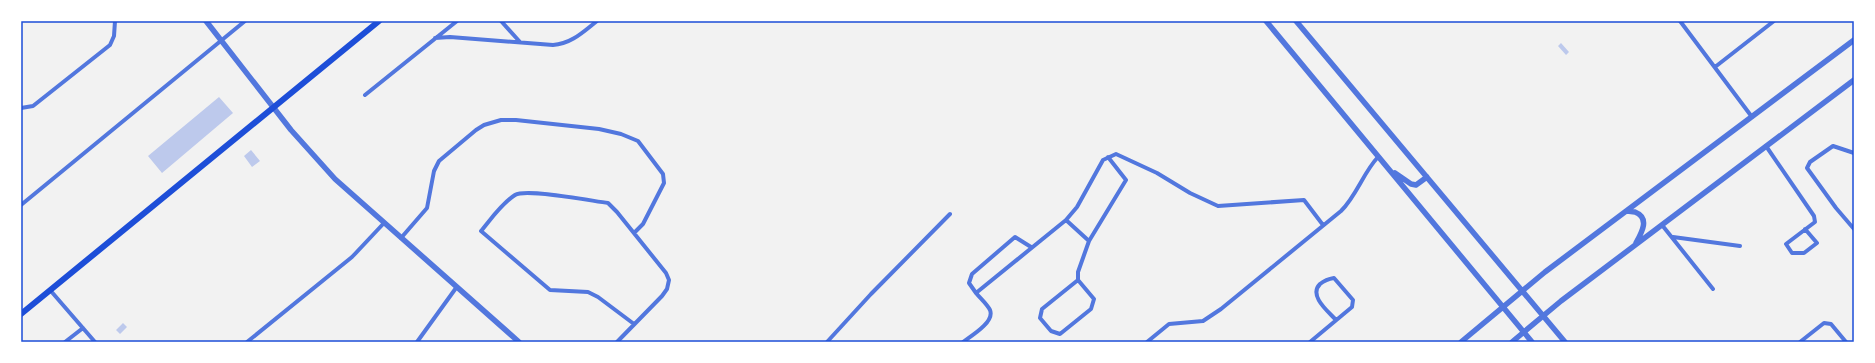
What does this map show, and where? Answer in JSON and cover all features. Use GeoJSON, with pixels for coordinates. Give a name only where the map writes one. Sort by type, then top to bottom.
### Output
{"type":"FeatureCollection","features":[{"type":"Feature","properties":{"kind":"main road"},"geometry":{"type":"LineString","coordinates":[[21,314],[379,21]]}},
{"type":"Feature","properties":{"kind":"street"},"geometry":{"type":"LineString","coordinates":[[21,108],[33,106],[110,45],[114,36],[115,21]]}},
{"type":"Feature","properties":{"kind":"street"},"geometry":{"type":"LineString","coordinates":[[206,21],[298,139],[335,179],[456,288],[519,342]]}},
{"type":"Feature","properties":{"kind":"street"},"geometry":{"type":"LineString","coordinates":[[21,205],[194,65],[245,21]]}},
{"type":"Feature","properties":{"kind":"street"},"geometry":{"type":"LineString","coordinates":[[365,95],[457,21]]}},
{"type":"Feature","properties":{"kind":"street"},"geometry":{"type":"LineString","coordinates":[[501,21],[520,42]]}},
{"type":"Feature","properties":{"kind":"street"},"geometry":{"type":"LineString","coordinates":[[435,38],[450,37],[553,45],[563,44],[572,40],[597,21]]}},
{"type":"Feature","properties":{"kind":"street"},"geometry":{"type":"LineString","coordinates":[[1266,21],[1532,342]]}},
{"type":"Feature","properties":{"kind":"street"},"geometry":{"type":"LineString","coordinates":[[1296,21],[1565,342]]}},
{"type":"Feature","properties":{"kind":"street"},"geometry":{"type":"LineString","coordinates":[[1680,21],[1752,117]]}},
{"type":"Feature","properties":{"kind":"street"},"geometry":{"type":"LineString","coordinates":[[1715,67],[1774,21]]}},
{"type":"Feature","properties":{"kind":"street"},"geometry":{"type":"LineString","coordinates":[[1461,342],[1522,290],[1854,40]]}},
{"type":"Feature","properties":{"kind":"street"},"geometry":{"type":"LineString","coordinates":[[1512,342],[1543,316],[1635,245],[1854,80]]}},
{"type":"Feature","properties":{"kind":"street"},"geometry":{"type":"LineString","coordinates":[[401,238],[428,208],[434,171],[439,161],[476,130],[484,125],[501,120],[516,120],[599,130],[622,134],[638,141],[663,174],[664,183],[643,224],[634,234]]}},
{"type":"Feature","properties":{"kind":"street"},"geometry":{"type":"LineString","coordinates":[[1766,146],[1814,216],[1814,222],[1805,229],[1786,244],[1792,253],[1804,253],[1817,243],[1805,229]]}},
{"type":"Feature","properties":{"kind":"street"},"geometry":{"type":"LineString","coordinates":[[1854,153],[1833,146],[1810,162],[1806,168],[1854,229]]}},
{"type":"Feature","properties":{"kind":"street"},"geometry":{"type":"LineString","coordinates":[[976,293],[1066,220],[1077,207],[1103,160],[1116,154],[1157,173],[1190,193],[1218,206],[1304,200],[1323,225]]}},
{"type":"Feature","properties":{"kind":"street"},"geometry":{"type":"LineString","coordinates":[[1078,280],[1042,309],[1040,318],[1051,331],[1060,334],[1091,309],[1094,300],[1078,280],[1078,272],[1089,241],[1126,180],[1108,157]]}},
{"type":"Feature","properties":{"kind":"street"},"geometry":{"type":"LineString","coordinates":[[1147,342],[1169,324],[1203,321],[1220,310],[1347,205],[1368,169],[1378,157]]}},
{"type":"Feature","properties":{"kind":"street"},"geometry":{"type":"LineString","coordinates":[[1388,168],[1411,184],[1416,185],[1427,178]]}},
{"type":"Feature","properties":{"kind":"street"},"geometry":{"type":"LineString","coordinates":[[617,342],[662,296],[667,289],[669,280],[666,273],[608,203],[531,192],[517,194],[481,231],[550,290],[588,292],[598,297],[634,324]]}},
{"type":"Feature","properties":{"kind":"street"},"geometry":{"type":"LineString","coordinates":[[1625,212],[1633,211],[1639,213],[1643,218],[1644,226],[1635,245]]}},
{"type":"Feature","properties":{"kind":"street"},"geometry":{"type":"LineString","coordinates":[[826,342],[950,214]]}},
{"type":"Feature","properties":{"kind":"street"},"geometry":{"type":"LineString","coordinates":[[1066,220],[1089,241]]}},
{"type":"Feature","properties":{"kind":"street"},"geometry":{"type":"LineString","coordinates":[[246,342],[352,257],[384,223]]}},
{"type":"Feature","properties":{"kind":"street"},"geometry":{"type":"LineString","coordinates":[[1662,225],[1713,289]]}},
{"type":"Feature","properties":{"kind":"street"},"geometry":{"type":"LineString","coordinates":[[963,342],[989,321],[991,315],[969,283],[972,274],[1015,237],[1031,247]]}},
{"type":"Feature","properties":{"kind":"street"},"geometry":{"type":"LineString","coordinates":[[1672,237],[1740,246]]}},
{"type":"Feature","properties":{"kind":"street"},"geometry":{"type":"LineString","coordinates":[[1310,342],[1352,307],[1353,300],[1334,278],[1327,279],[1318,286],[1316,292],[1317,297],[1336,320]]}},
{"type":"Feature","properties":{"kind":"street"},"geometry":{"type":"LineString","coordinates":[[417,342],[456,288]]}},
{"type":"Feature","properties":{"kind":"street"},"geometry":{"type":"LineString","coordinates":[[50,290],[95,342]]}},
{"type":"Feature","properties":{"kind":"street"},"geometry":{"type":"LineString","coordinates":[[1800,342],[1824,323],[1831,324],[1846,342]]}},
{"type":"Feature","properties":{"kind":"street"},"geometry":{"type":"LineString","coordinates":[[65,342],[83,328]]}},
{"type":"Feature","properties":{"kind":"building"},"geometry":{"type":"Polygon","coordinates":[[[1561,43],[1569,52],[1566,55],[1558,46],[1561,43]]]}},
{"type":"Feature","properties":{"kind":"building"},"geometry":{"type":"Polygon","coordinates":[[[219,97],[233,113],[162,173],[148,156],[219,97]]]}},
{"type":"Feature","properties":{"kind":"building"},"geometry":{"type":"Polygon","coordinates":[[[251,150],[260,161],[252,167],[244,156],[251,150]]]}},
{"type":"Feature","properties":{"kind":"building"},"geometry":{"type":"Polygon","coordinates":[[[123,323],[127,327],[120,334],[116,330],[123,323]]]}}]}
